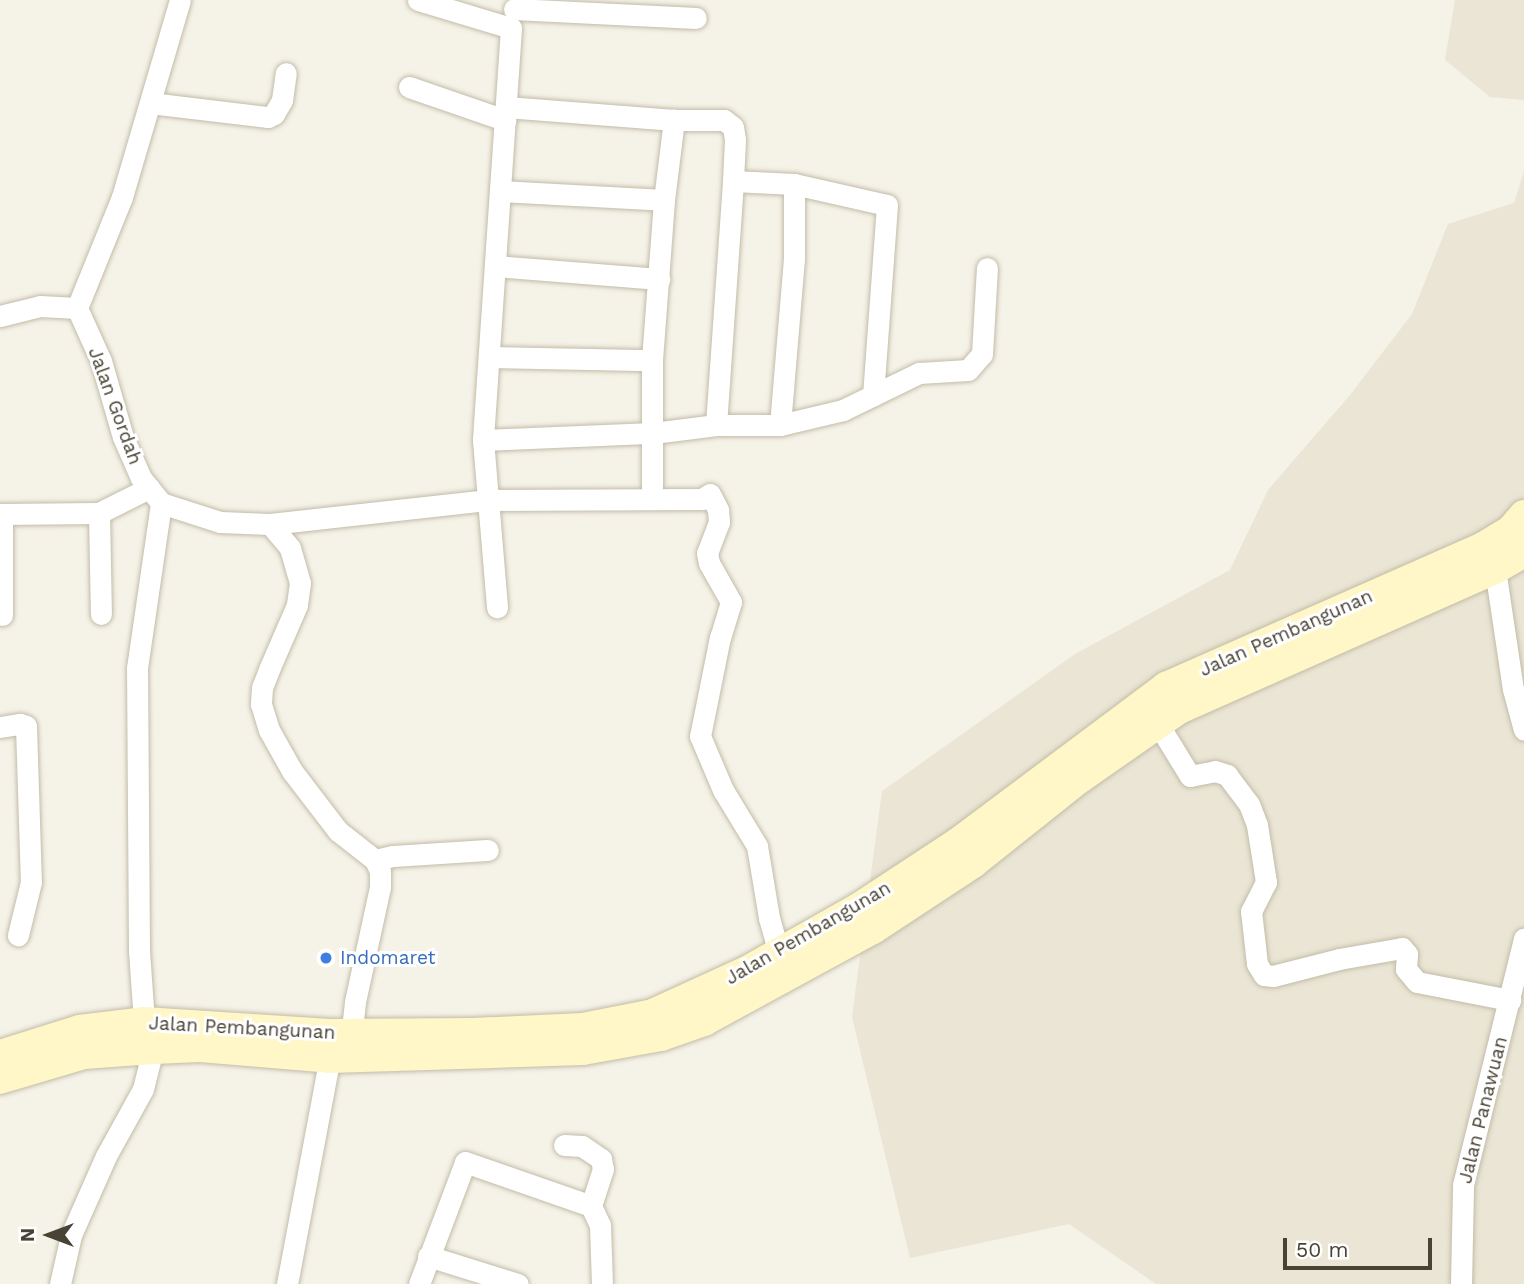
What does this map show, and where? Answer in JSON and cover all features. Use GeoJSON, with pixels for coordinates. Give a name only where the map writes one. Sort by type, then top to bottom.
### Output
{"type":"FeatureCollection","features":[{"type":"Feature","properties":{"kind":"main road","name":"Jalan Pembangunan"},"geometry":{"type":"LineString","coordinates":[[0,1055],[80,1030],[341,1045],[583,1050],[661,1036],[705,1021],[786,949],[992,832],[1080,778],[1179,709],[1489,558],[1524,516]]}},
{"type":"Feature","properties":{"kind":"main road","name":"Jalan Pembangunan"},"geometry":{"type":"LineString","coordinates":[[748,985],[873,929],[1166,687],[1489,558],[1524,551]]}},
{"type":"Feature","properties":{"kind":"main road","name":"Jalan Pembangunan"},"geometry":{"type":"LineString","coordinates":[[0,1079],[148,1035]]}},
{"type":"Feature","properties":{"kind":"street"},"geometry":{"type":"LineString","coordinates":[[0,316],[40,306],[78,308],[122,197],[180,0]]}},
{"type":"Feature","properties":{"kind":"street"},"geometry":{"type":"LineString","coordinates":[[418,0],[513,12],[696,18]]}},
{"type":"Feature","properties":{"kind":"street"},"geometry":{"type":"LineString","coordinates":[[497,607],[483,440],[513,12]]}},
{"type":"Feature","properties":{"kind":"street"},"geometry":{"type":"LineString","coordinates":[[150,103],[256,118],[268,117],[274,114],[282,100],[286,72]]}},
{"type":"Feature","properties":{"kind":"street"},"geometry":{"type":"LineString","coordinates":[[410,87],[506,114],[728,121],[733,127],[735,140],[716,425]]}},
{"type":"Feature","properties":{"kind":"street"},"geometry":{"type":"LineString","coordinates":[[652,498],[652,359],[664,200],[674,120]]}},
{"type":"Feature","properties":{"kind":"street"},"geometry":{"type":"LineString","coordinates":[[733,181],[794,184],[881,203],[889,209],[873,395]]}},
{"type":"Feature","properties":{"kind":"street"},"geometry":{"type":"LineString","coordinates":[[780,425],[794,259],[794,184]]}},
{"type":"Feature","properties":{"kind":"street"},"geometry":{"type":"LineString","coordinates":[[500,191],[664,200]]}},
{"type":"Feature","properties":{"kind":"street"},"geometry":{"type":"LineString","coordinates":[[495,266],[659,279]]}},
{"type":"Feature","properties":{"kind":"street"},"geometry":{"type":"LineString","coordinates":[[483,440],[653,433],[716,425],[780,425],[843,410],[919,373],[968,370],[982,354],[987,268]]}},
{"type":"Feature","properties":{"kind":"street","name":"Jalan Gordah"},"geometry":{"type":"LineString","coordinates":[[78,308],[101,362],[123,437],[155,495]]}},
{"type":"Feature","properties":{"kind":"street"},"geometry":{"type":"LineString","coordinates":[[489,356],[652,359]]}},
{"type":"Feature","properties":{"kind":"street"},"geometry":{"type":"LineString","coordinates":[[2,615],[1,514],[99,513],[155,495],[220,522],[270,524],[489,500],[702,499],[710,494],[718,510],[719,522],[708,553],[709,563],[731,602],[720,637],[699,736],[723,790],[757,846],[769,918],[775,939],[786,949]]}},
{"type":"Feature","properties":{"kind":"street"},"geometry":{"type":"LineString","coordinates":[[60,1284],[71,1235],[106,1156],[143,1089],[148,1035],[139,951],[137,668],[155,495]]}},
{"type":"Feature","properties":{"kind":"street"},"geometry":{"type":"LineString","coordinates":[[99,513],[101,614]]}},
{"type":"Feature","properties":{"kind":"street"},"geometry":{"type":"LineString","coordinates":[[270,524],[290,548],[300,583],[297,605],[262,688],[261,704],[269,730],[292,771],[338,831],[375,860],[380,871],[380,887],[355,1003],[341,1045],[287,1284]]}},
{"type":"Feature","properties":{"kind":"street"},"geometry":{"type":"LineString","coordinates":[[1489,558],[1513,690],[1524,730]]}},
{"type":"Feature","properties":{"kind":"street"},"geometry":{"type":"LineString","coordinates":[[0,727],[20,724],[26,726],[31,882],[18,935]]}},
{"type":"Feature","properties":{"kind":"street"},"geometry":{"type":"LineString","coordinates":[[1158,724],[1190,776],[1215,771],[1227,775],[1249,804],[1257,825],[1266,882],[1251,911],[1258,964],[1264,975],[1273,976],[1339,959],[1402,948],[1407,954],[1406,968],[1417,982],[1510,1000]]}},
{"type":"Feature","properties":{"kind":"street"},"geometry":{"type":"LineString","coordinates":[[375,860],[392,856],[488,850]]}},
{"type":"Feature","properties":{"kind":"street","name":"Jalan Panawuan"},"geometry":{"type":"LineString","coordinates":[[1461,1284],[1463,1185],[1524,938]]}},
{"type":"Feature","properties":{"kind":"street"},"geometry":{"type":"LineString","coordinates":[[564,1145],[582,1146],[601,1159],[603,1169],[591,1206],[600,1225],[602,1284]]}},
{"type":"Feature","properties":{"kind":"street"},"geometry":{"type":"LineString","coordinates":[[419,1284],[465,1162],[591,1206]]}},
{"type":"Feature","properties":{"kind":"street"},"geometry":{"type":"LineString","coordinates":[[428,1255],[518,1284]]}},
{"type":"Feature","properties":{"kind":"shaded area"},"geometry":{"type":"Polygon","coordinates":[[[1455,0],[1524,0],[1524,100],[1490,97],[1445,60],[1455,0]]]}},
{"type":"Feature","properties":{"kind":"shaded area"},"geometry":{"type":"Polygon","coordinates":[[[1524,171],[1524,1284],[1156,1284],[1069,1224],[910,1258],[852,1017],[882,791],[1075,654],[1230,570],[1268,490],[1350,395],[1412,314],[1448,224],[1514,203],[1524,171]]]}},
{"type":"Feature","properties":{"kind":"place","name":"Indomaret"},"geometry":{"type":"Point","coordinates":[326,958]}}]}
